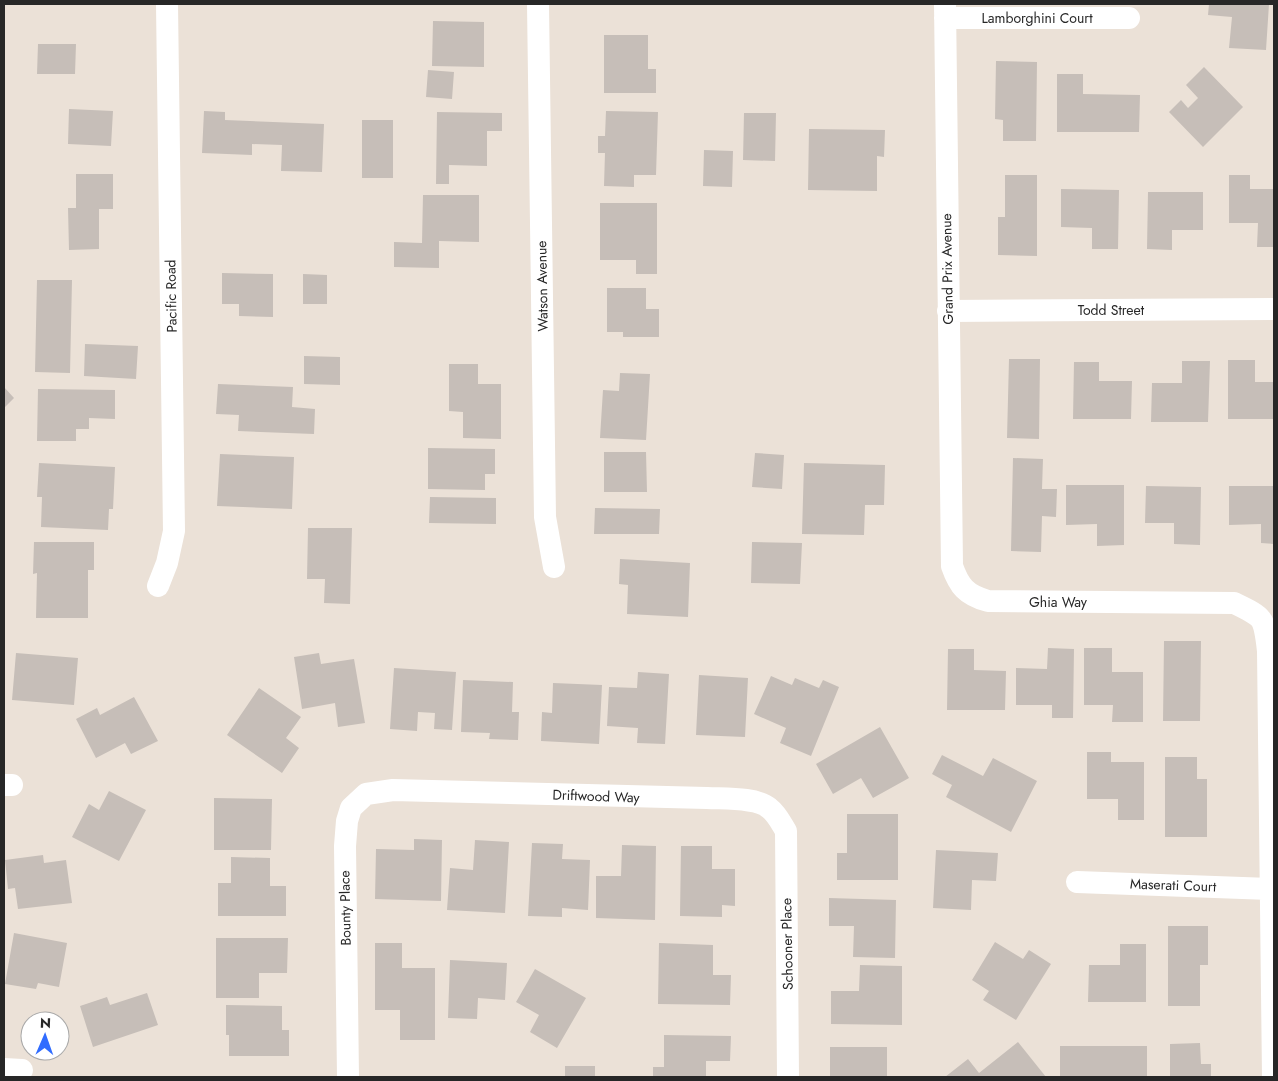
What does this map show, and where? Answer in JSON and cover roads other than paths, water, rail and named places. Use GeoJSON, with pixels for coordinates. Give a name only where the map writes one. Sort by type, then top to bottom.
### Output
{"type":"FeatureCollection","features":[{"type":"Feature","properties":{"kind":"street","name":"Pacific Road"},"geometry":{"type":"LineString","coordinates":[[158,586],[167,563],[174,531],[167,4]]}},
{"type":"Feature","properties":{"kind":"street","name":"Watson Avenue"},"geometry":{"type":"LineString","coordinates":[[538,4],[545,517],[554,568]]}},
{"type":"Feature","properties":{"kind":"street","name":"Lamborghini Court"},"geometry":{"type":"LineString","coordinates":[[945,11],[1129,18]]}},
{"type":"Feature","properties":{"kind":"street","name":"Grand Prix Avenue"},"geometry":{"type":"LineString","coordinates":[[945,11],[951,535]]}},
{"type":"Feature","properties":{"kind":"street","name":"Todd Street"},"geometry":{"type":"LineString","coordinates":[[948,311],[1274,309]]}},
{"type":"Feature","properties":{"kind":"street","name":"Ghia Way"},"geometry":{"type":"LineString","coordinates":[[951,535],[952,566],[958,582],[973,597],[988,601],[1234,603],[1256,613],[1264,624],[1268,651],[1273,1077]]}},
{"type":"Feature","properties":{"kind":"street","name":"Bounty Place"},"geometry":{"type":"LineString","coordinates":[[348,1077],[344,846],[347,821],[351,808],[366,794],[393,790],[414,791]]}},
{"type":"Feature","properties":{"kind":"street","name":"Driftwood Way"},"geometry":{"type":"LineString","coordinates":[[414,791],[748,801],[767,806],[775,813]]}},
{"type":"Feature","properties":{"kind":"street","name":"Schooner Place"},"geometry":{"type":"LineString","coordinates":[[775,813],[786,831],[788,1077]]}},
{"type":"Feature","properties":{"kind":"street","name":"Maserati Court"},"geometry":{"type":"LineString","coordinates":[[1077,882],[1270,889]]}}]}
